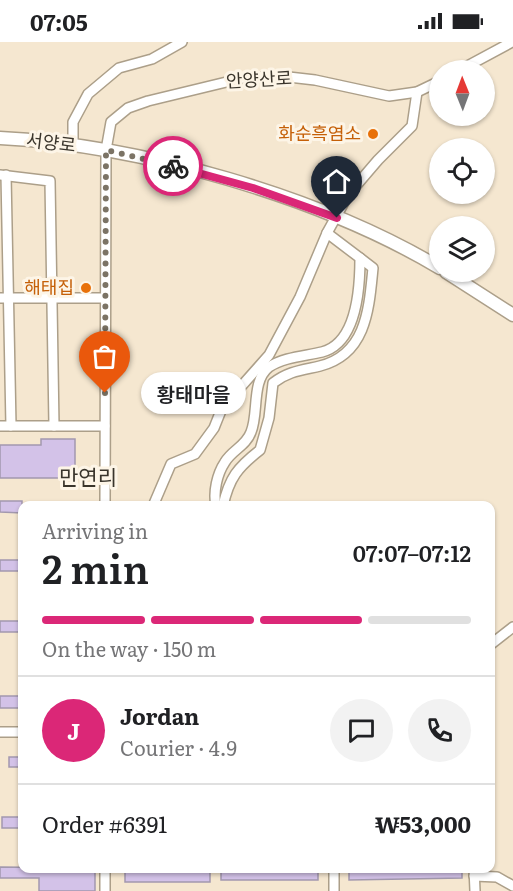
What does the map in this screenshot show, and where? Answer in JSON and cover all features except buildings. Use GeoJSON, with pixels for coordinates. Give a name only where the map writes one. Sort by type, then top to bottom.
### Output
{"type":"FeatureCollection","features":[{"type":"Feature","properties":{"kind":"main road","name":"서양로"},"geometry":{"type":"LineString","coordinates":[[0,138],[106,150],[253,188],[337,218],[388,240],[429,262]]}},
{"type":"Feature","properties":{"kind":"main road"},"geometry":{"type":"LineString","coordinates":[[462,282],[513,315]]}},
{"type":"Feature","properties":{"kind":"street"},"geometry":{"type":"LineString","coordinates":[[73,145],[73,122],[88,94],[119,68],[152,59],[182,42]]}},
{"type":"Feature","properties":{"kind":"street"},"geometry":{"type":"LineString","coordinates":[[479,60],[512,42]]}},
{"type":"Feature","properties":{"kind":"street","name":"안양산로"},"geometry":{"type":"LineString","coordinates":[[105,501],[104,297],[108,127],[128,108],[217,82],[280,76],[315,80],[389,96],[417,92],[429,86]]}},
{"type":"Feature","properties":{"kind":"street"},"geometry":{"type":"LineString","coordinates":[[155,501],[169,466],[178,459],[195,454],[214,428],[222,408],[269,355],[300,297],[327,233],[348,195],[378,160],[412,126],[417,92]]}},
{"type":"Feature","properties":{"kind":"street"},"geometry":{"type":"LineString","coordinates":[[11,426],[4,298],[3,175],[50,181],[54,426]]}},
{"type":"Feature","properties":{"kind":"street"},"geometry":{"type":"LineString","coordinates":[[225,501],[244,460],[260,450],[269,418],[273,382],[293,370],[332,363],[353,348],[368,315],[373,268],[327,233]]}},
{"type":"Feature","properties":{"kind":"street"},"geometry":{"type":"LineString","coordinates":[[215,501],[214,496],[225,461],[247,441],[254,426],[259,381],[264,373],[284,360],[335,347],[344,337],[357,298],[360,258]]}},
{"type":"Feature","properties":{"kind":"street"},"geometry":{"type":"LineString","coordinates":[[4,298],[104,297]]}},
{"type":"Feature","properties":{"kind":"street"},"geometry":{"type":"LineString","coordinates":[[0,426],[105,426]]}},
{"type":"Feature","properties":{"kind":"street"},"geometry":{"type":"LineString","coordinates":[[495,641],[513,627]]}},
{"type":"Feature","properties":{"kind":"street"},"geometry":{"type":"LineString","coordinates":[[0,732],[18,732]]}},
{"type":"Feature","properties":{"kind":"street"},"geometry":{"type":"LineString","coordinates":[[105,873],[105,891]]}},
{"type":"Feature","properties":{"kind":"street"},"geometry":{"type":"LineString","coordinates":[[334,873],[334,891]]}},
{"type":"Feature","properties":{"kind":"street"},"geometry":{"type":"LineString","coordinates":[[474,873],[475,891]]}},
{"type":"Feature","properties":{"kind":"street"},"geometry":{"type":"LineString","coordinates":[[479,873],[498,877],[513,886]]}},
{"type":"Feature","properties":{"kind":"way so far"},"geometry":{"type":"LineString","coordinates":[[105,393],[106,150],[173,166]]}},
{"type":"Feature","properties":{"kind":"place","name":"화순흑염소"},"geometry":{"type":"Point","coordinates":[373,134]}},
{"type":"Feature","properties":{"kind":"place","name":"해태집"},"geometry":{"type":"Point","coordinates":[86,288]}},
{"type":"Feature","properties":{"kind":"place","name":"황태마을"},"geometry":{"type":"Point","coordinates":[105,393]}},
{"type":"Feature","properties":{"kind":"district","name":"만연리"},"geometry":{"type":"Point","coordinates":[88,478]}},
{"type":"Feature","properties":{"kind":"route"},"geometry":{"type":"LineString","coordinates":[[173,166],[253,188],[306,205],[337,218]]}}]}
